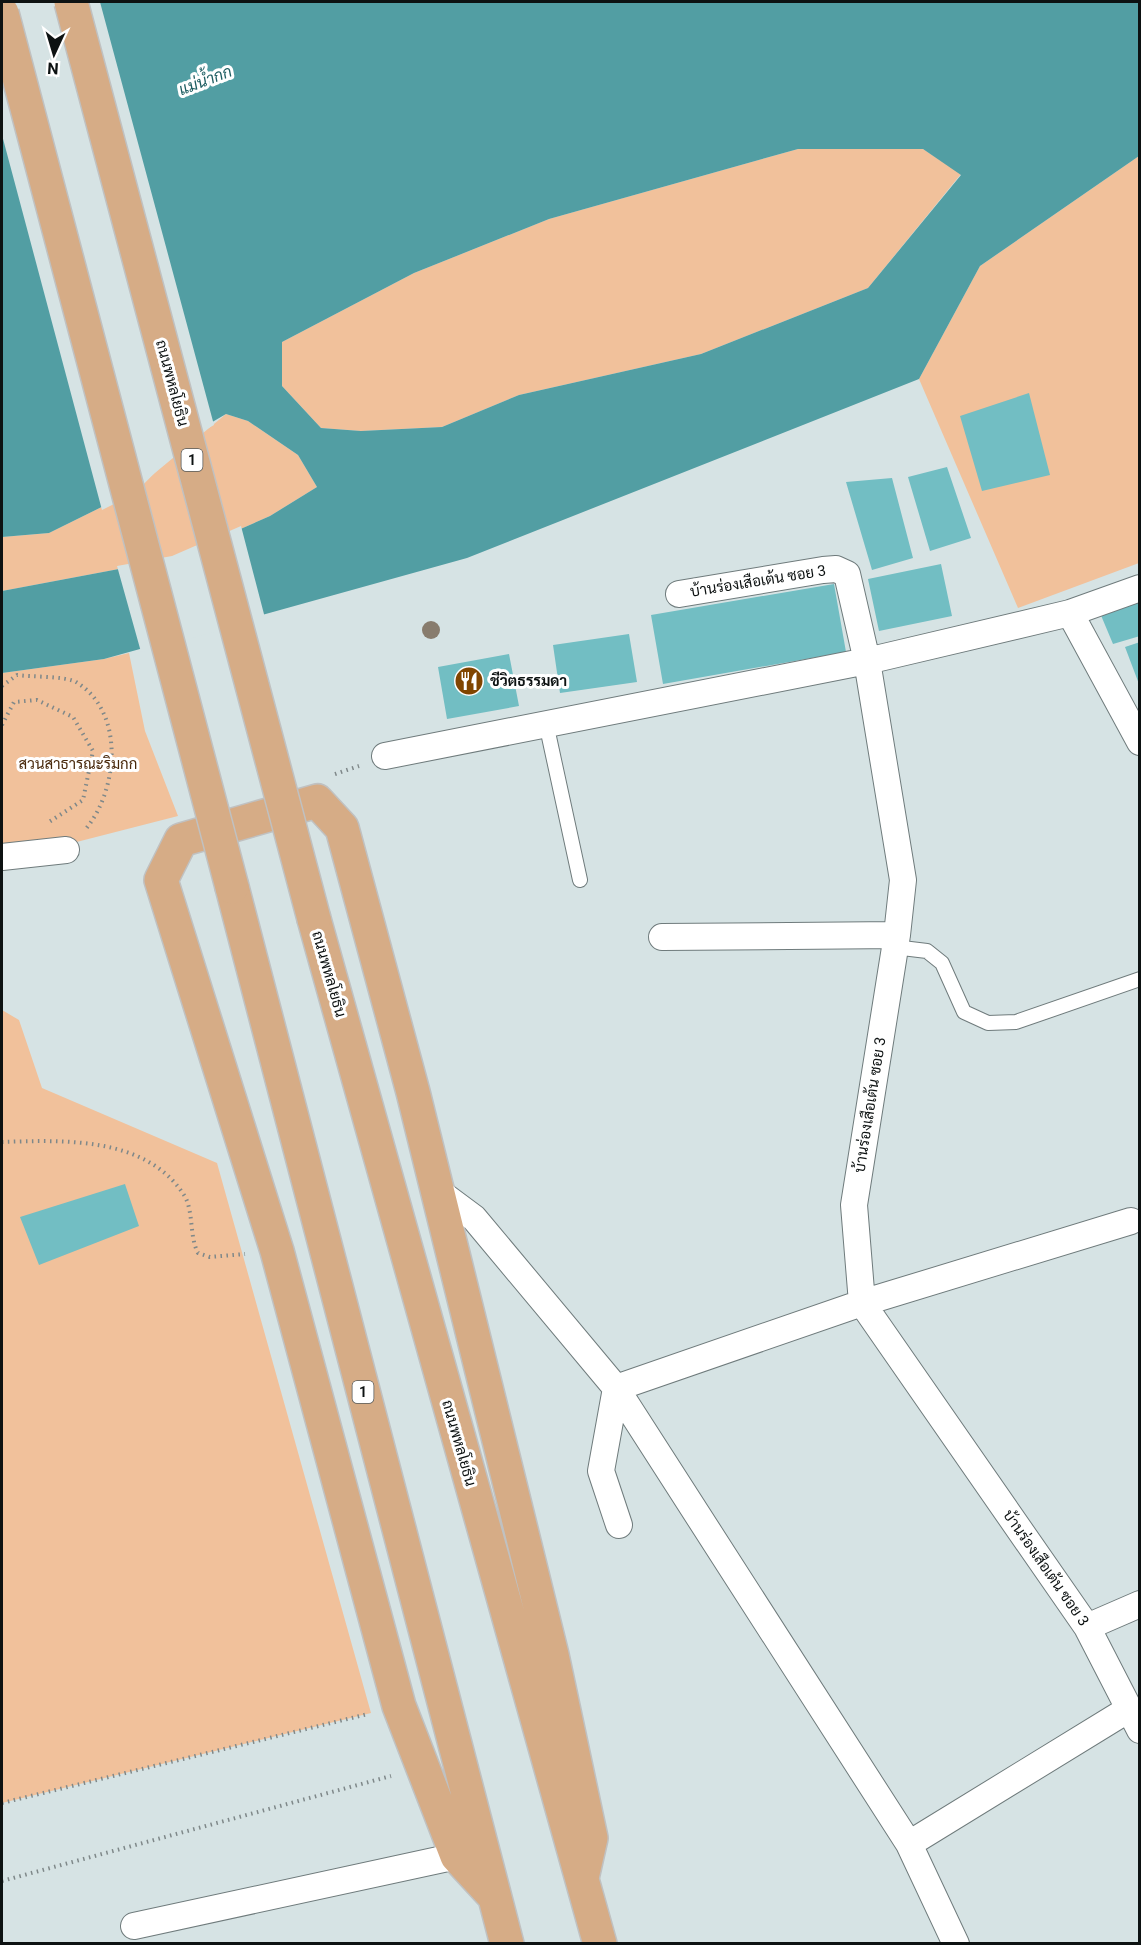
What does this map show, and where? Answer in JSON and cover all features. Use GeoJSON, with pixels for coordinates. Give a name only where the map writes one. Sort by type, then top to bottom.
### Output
{"type":"FeatureCollection","features":[{"type":"Feature","properties":{"kind":"main road","name":"ถนนพหลโยธิน"},"geometry":{"type":"LineString","coordinates":[[71,2],[314,919],[600,1944]]}},
{"type":"Feature","properties":{"kind":"main road","name":"1"},"geometry":{"type":"LineString","coordinates":[[2,13],[507,1944]]}},
{"type":"Feature","properties":{"kind":"main road"},"geometry":{"type":"LineString","coordinates":[[494,1896],[457,1856],[421,1768],[399,1706],[277,1251],[161,880],[181,840],[317,801],[342,828],[413,1092],[435,1189],[552,1655],[591,1838],[582,1878]]}},
{"type":"Feature","properties":{"kind":"street","name":"บ้านร่องเสือเต้น ซอย 3"},"geometry":{"type":"LineString","coordinates":[[679,594],[836,569],[847,574],[867,661],[903,880],[854,1205],[862,1303],[1087,1627],[1134,1720]]}},
{"type":"Feature","properties":{"kind":"street"},"geometry":{"type":"LineString","coordinates":[[385,756],[867,661],[1070,613],[1140,588]]}},
{"type":"Feature","properties":{"kind":"street"},"geometry":{"type":"LineString","coordinates":[[1070,613],[1140,742]]}},
{"type":"Feature","properties":{"kind":"street"},"geometry":{"type":"LineString","coordinates":[[2,857],[66,850]]}},
{"type":"Feature","properties":{"kind":"street"},"geometry":{"type":"LineString","coordinates":[[662,938],[895,941]]}},
{"type":"Feature","properties":{"kind":"street"},"geometry":{"type":"LineString","coordinates":[[435,1189],[474,1218],[616,1388],[909,1844],[956,1944]]}},
{"type":"Feature","properties":{"kind":"street"},"geometry":{"type":"LineString","coordinates":[[616,1388],[862,1303],[1131,1221]]}},
{"type":"Feature","properties":{"kind":"street"},"geometry":{"type":"LineString","coordinates":[[616,1388],[602,1471],[619,1525]]}},
{"type":"Feature","properties":{"kind":"street"},"geometry":{"type":"LineString","coordinates":[[1087,1627],[1140,1604]]}},
{"type":"Feature","properties":{"kind":"street"},"geometry":{"type":"LineString","coordinates":[[909,1844],[1134,1720]]}},
{"type":"Feature","properties":{"kind":"street"},"geometry":{"type":"LineString","coordinates":[[134,1926],[457,1856]]}},
{"type":"Feature","properties":{"kind":"lane"},"geometry":{"type":"LineString","coordinates":[[546,723],[580,880]]}},
{"type":"Feature","properties":{"kind":"lane"},"geometry":{"type":"LineString","coordinates":[[895,941],[927,951],[942,963],[964,1012],[987,1023],[1016,1022],[1140,979]]}},
{"type":"Feature","properties":{"kind":"path"},"geometry":{"type":"LineString","coordinates":[[2,686],[17,675],[75,682],[104,709],[113,764],[100,809],[66,850]]}},
{"type":"Feature","properties":{"kind":"path"},"geometry":{"type":"LineString","coordinates":[[2,725],[14,702],[37,700],[73,717],[93,751],[84,800],[44,825]]}},
{"type":"Feature","properties":{"kind":"path"},"geometry":{"type":"LineString","coordinates":[[317,801],[330,776],[385,756]]}},
{"type":"Feature","properties":{"kind":"path"},"geometry":{"type":"LineString","coordinates":[[2,1142],[45,1140],[107,1146],[144,1158],[170,1178],[185,1197],[193,1244],[198,1253],[210,1257],[277,1251]]}},
{"type":"Feature","properties":{"kind":"path"},"geometry":{"type":"LineString","coordinates":[[2,1803],[399,1706]]}},
{"type":"Feature","properties":{"kind":"path"},"geometry":{"type":"LineString","coordinates":[[2,1881],[421,1768]]}},
{"type":"Feature","properties":{"kind":"green space"},"geometry":{"type":"Polygon","coordinates":[[[798,149],[923,149],[961,174],[868,288],[701,354],[519,395],[442,427],[361,431],[321,428],[282,386],[282,342],[414,273],[549,219],[798,149]]]}},
{"type":"Feature","properties":{"kind":"green space"},"geometry":{"type":"Polygon","coordinates":[[[1139,156],[1139,563],[1018,608],[919,379],[980,266],[1139,156]]]}},
{"type":"Feature","properties":{"kind":"green space"},"geometry":{"type":"Polygon","coordinates":[[[226,414],[248,421],[298,455],[317,487],[270,516],[172,559],[2,591],[2,537],[49,533],[132,492],[226,414]]]}},
{"type":"Feature","properties":{"kind":"green space","name":"สวนสาธารณะริมกก"},"geometry":{"type":"Polygon","coordinates":[[[129,653],[145,731],[178,816],[22,856],[2,857],[2,673],[104,659],[129,653]]]}},
{"type":"Feature","properties":{"kind":"green space"},"geometry":{"type":"Polygon","coordinates":[[[2,1010],[19,1020],[42,1088],[217,1163],[371,1713],[2,1803],[2,1010]]]}},
{"type":"Feature","properties":{"kind":"water","name":"แม่น้ำกก"},"geometry":{"type":"Polygon","coordinates":[[[23,2],[1139,2],[1139,156],[980,266],[919,379],[467,558],[104,659],[2,673],[2,591],[172,559],[270,516],[317,487],[298,455],[248,421],[226,414],[185,438],[132,492],[49,533],[2,537],[2,15],[23,2]],[[798,149],[549,219],[414,273],[282,342],[282,386],[321,428],[361,431],[442,427],[519,395],[701,354],[868,288],[961,175],[923,149],[798,149]]]}},
{"type":"Feature","properties":{"kind":"pier"},"geometry":{"type":"Polygon","coordinates":[[[18,2],[100,2],[214,425],[187,440],[134,494],[102,510],[2,135],[2,12],[18,2]]]}},
{"type":"Feature","properties":{"kind":"pier"},"geometry":{"type":"Polygon","coordinates":[[[241,526],[265,618],[141,652],[117,566],[172,556],[241,526]]]}},
{"type":"Feature","properties":{"kind":"building"},"geometry":{"type":"Polygon","coordinates":[[[1029,393],[1050,475],[982,491],[960,416],[1029,393]]]}},
{"type":"Feature","properties":{"kind":"building"},"geometry":{"type":"Polygon","coordinates":[[[947,467],[971,538],[930,551],[908,477],[947,467]]]}},
{"type":"Feature","properties":{"kind":"building"},"geometry":{"type":"Polygon","coordinates":[[[892,478],[913,558],[872,570],[846,482],[892,478]]]}},
{"type":"Feature","properties":{"kind":"building"},"geometry":{"type":"Polygon","coordinates":[[[941,564],[952,616],[879,631],[868,579],[941,564]]]}},
{"type":"Feature","properties":{"kind":"building"},"geometry":{"type":"Polygon","coordinates":[[[834,584],[846,652],[663,684],[651,615],[834,584]]]}},
{"type":"Feature","properties":{"kind":"building"},"geometry":{"type":"Polygon","coordinates":[[[1140,599],[1140,636],[1113,644],[1100,613],[1140,599]]]}},
{"type":"Feature","properties":{"kind":"building"},"geometry":{"type":"Polygon","coordinates":[[[629,634],[637,682],[560,693],[553,645],[629,634]]]}},
{"type":"Feature","properties":{"kind":"building"},"geometry":{"type":"Polygon","coordinates":[[[1140,642],[1140,684],[1139,684],[1125,647],[1140,642]]]}},
{"type":"Feature","properties":{"kind":"building"},"geometry":{"type":"Polygon","coordinates":[[[509,654],[519,706],[447,719],[438,667],[509,654]]]}},
{"type":"Feature","properties":{"kind":"building"},"geometry":{"type":"Polygon","coordinates":[[[125,1184],[139,1226],[39,1265],[20,1217],[125,1184]]]}},
{"type":"Feature","properties":{"kind":"place","name":"ชีวิตธรรมดา"},"geometry":{"type":"Point","coordinates":[469,681]}}]}
